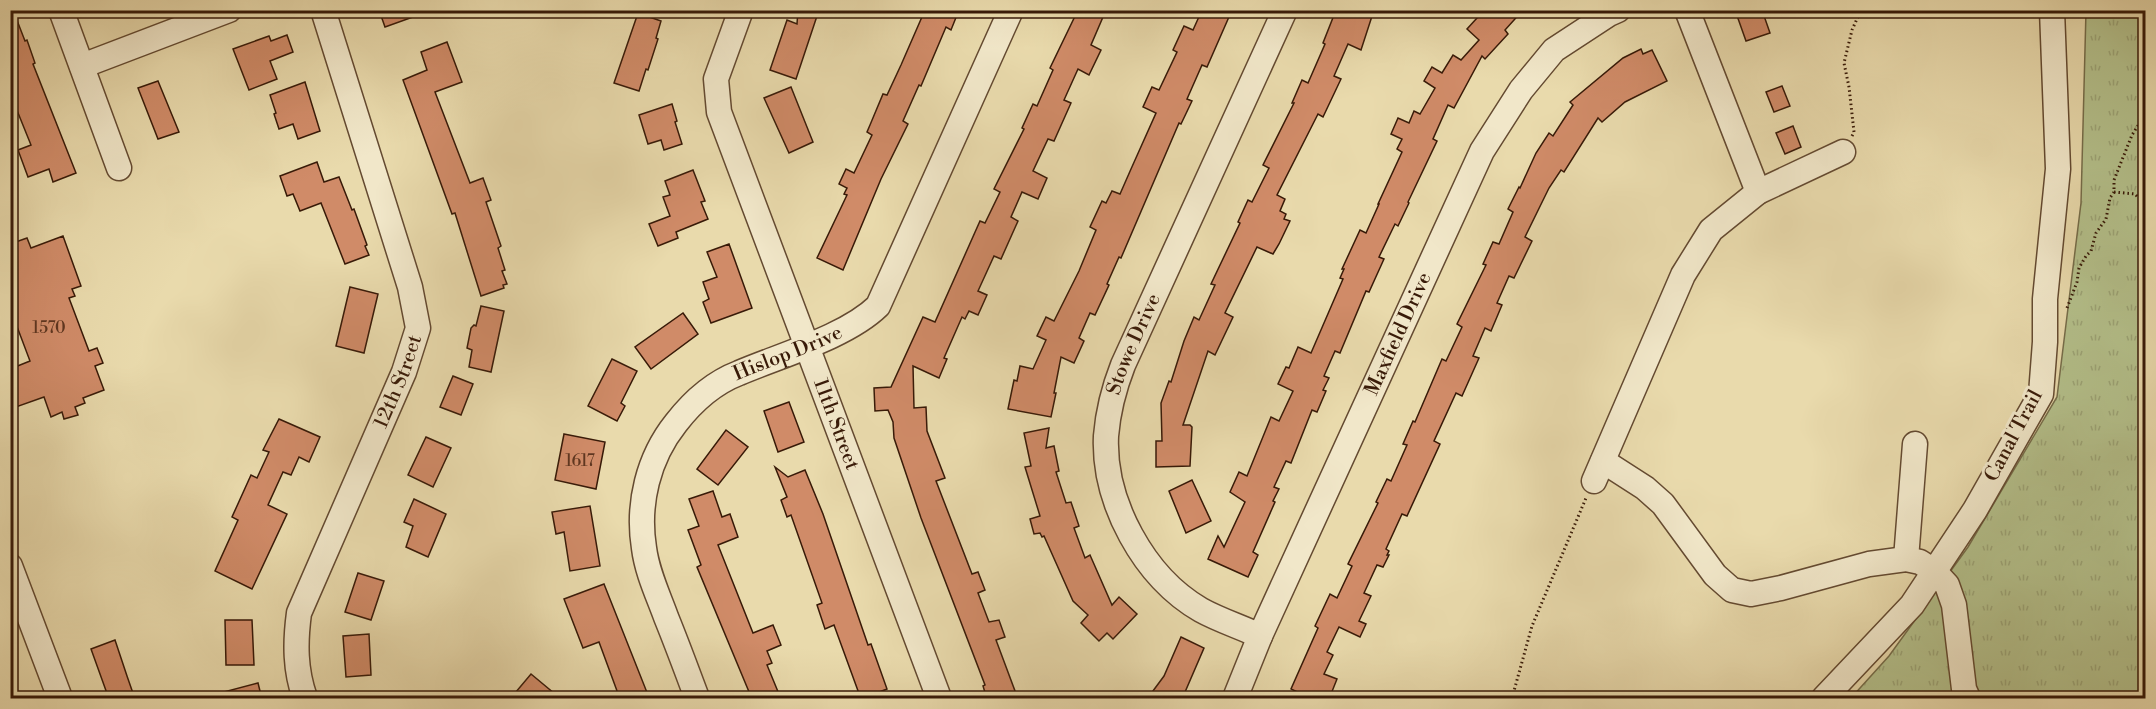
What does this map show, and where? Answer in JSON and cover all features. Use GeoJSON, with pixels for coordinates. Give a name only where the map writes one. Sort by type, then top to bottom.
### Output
{"type":"FeatureCollection","features":[{"type":"Feature","properties":{"kind":"street"},"geometry":{"type":"LineString","coordinates":[[61,10],[119,168]]}},
{"type":"Feature","properties":{"kind":"street"},"geometry":{"type":"LineString","coordinates":[[81,66],[229,10]]}},
{"type":"Feature","properties":{"kind":"street","name":"12th Street"},"geometry":{"type":"LineString","coordinates":[[305,699],[298,680],[296,642],[298,613],[404,372],[418,328],[410,287],[323,10]]}},
{"type":"Feature","properties":{"kind":"street","name":"11th Street"},"geometry":{"type":"LineString","coordinates":[[741,10],[716,79],[719,112],[939,699]]}},
{"type":"Feature","properties":{"kind":"street","name":"Hislop Drive"},"geometry":{"type":"LineString","coordinates":[[697,699],[650,574],[644,549],[642,504],[646,480],[667,434],[697,399],[736,374],[848,328],[878,306],[1011,10]]}},
{"type":"Feature","properties":{"kind":"street","name":"Stowe Drive"},"geometry":{"type":"LineString","coordinates":[[1260,636],[1202,610],[1183,597],[1152,566],[1120,514],[1112,487],[1106,438],[1113,393],[1123,365],[1286,10]]}},
{"type":"Feature","properties":{"kind":"street","name":"Maxfield Drive"},"geometry":{"type":"LineString","coordinates":[[1234,699],[1260,636],[1482,151],[1521,90],[1554,50],[1618,10]]}},
{"type":"Feature","properties":{"kind":"street"},"geometry":{"type":"LineString","coordinates":[[1687,10],[1758,192]]}},
{"type":"Feature","properties":{"kind":"street","name":"Canal Trail"},"geometry":{"type":"LineString","coordinates":[[1824,699],[1912,605],[1975,510],[2041,394],[2045,342],[2045,299],[2058,169],[2052,10]]}},
{"type":"Feature","properties":{"kind":"street"},"geometry":{"type":"LineString","coordinates":[[1843,152],[1758,192],[1711,230],[1683,275],[1598,471],[1645,488],[1663,504],[1715,574],[1732,590],[1751,594],[1869,564],[1906,560],[1920,562],[1934,571],[1947,585],[1954,605],[1964,689],[1968,699]]}},
{"type":"Feature","properties":{"kind":"street"},"geometry":{"type":"LineString","coordinates":[[1906,560],[1915,444]]}},
{"type":"Feature","properties":{"kind":"street"},"geometry":{"type":"LineString","coordinates":[[10,566],[60,699]]}},
{"type":"Feature","properties":{"kind":"path"},"geometry":{"type":"LineString","coordinates":[[1843,152],[1854,132],[1850,87],[1844,63],[1852,30],[1861,10]]}},
{"type":"Feature","properties":{"kind":"path"},"geometry":{"type":"LineString","coordinates":[[2066,311],[2077,282],[2079,268],[2091,251],[2096,233],[2106,219],[2110,198],[2114,192],[2114,180],[2132,135],[2145,113]]}},
{"type":"Feature","properties":{"kind":"path"},"geometry":{"type":"LineString","coordinates":[[2114,192],[2135,194],[2145,206]]}},
{"type":"Feature","properties":{"kind":"path"},"geometry":{"type":"LineString","coordinates":[[1512,699],[1532,626],[1598,471]]}},
{"type":"Feature","properties":{"kind":"green space"},"geometry":{"type":"Polygon","coordinates":[[[2086,11],[2145,11],[2145,698],[1851,698],[1889,656],[1968,547],[2057,397],[2081,203],[2086,11]]]}},
{"type":"Feature","properties":{"kind":"building"},"geometry":{"type":"Polygon","coordinates":[[[10,10],[13,10],[25,41],[27,40],[35,63],[33,64],[76,173],[53,182],[49,169],[28,177],[18,150],[31,145],[10,93],[10,10]]]}},
{"type":"Feature","properties":{"kind":"building"},"geometry":{"type":"Polygon","coordinates":[[[379,10],[427,10],[427,12],[385,27],[379,10]]]}},
{"type":"Feature","properties":{"kind":"building"},"geometry":{"type":"Polygon","coordinates":[[[798,10],[819,10],[796,79],[770,70],[787,20],[797,24],[798,10]]]}},
{"type":"Feature","properties":{"kind":"building"},"geometry":{"type":"Polygon","coordinates":[[[925,10],[959,10],[951,30],[946,27],[921,86],[919,85],[903,121],[908,124],[881,179],[843,270],[817,258],[847,195],[844,194],[847,188],[839,184],[846,169],[854,173],[872,135],[867,132],[883,94],[887,95],[925,10]]]}},
{"type":"Feature","properties":{"kind":"building"},"geometry":{"type":"Polygon","coordinates":[[[1078,10],[1106,10],[1091,45],[1101,50],[1089,75],[1078,69],[1064,100],[1071,103],[1054,141],[1048,139],[1033,171],[1047,178],[1038,199],[1022,192],[1011,217],[1018,221],[1001,259],[994,256],[978,291],[987,295],[978,315],[969,311],[965,319],[962,317],[944,358],[947,359],[939,378],[913,366],[914,408],[926,407],[927,431],[945,478],[936,481],[972,574],[978,572],[985,590],[978,593],[989,622],[999,620],[1005,637],[996,640],[1018,699],[987,699],[983,686],[985,685],[921,518],[894,438],[893,422],[888,410],[875,411],[874,388],[891,387],[923,317],[935,322],[980,221],[985,223],[1000,192],[994,189],[1024,129],[1022,128],[1033,104],[1037,106],[1053,70],[1050,68],[1078,10]]]}},
{"type":"Feature","properties":{"kind":"building"},"geometry":{"type":"Polygon","coordinates":[[[1202,10],[1232,10],[1207,67],[1202,65],[1187,99],[1192,101],[1181,124],[1179,123],[1095,315],[1090,313],[1079,338],[1084,341],[1074,363],[1061,357],[1051,417],[1008,409],[1014,380],[1017,381],[1020,366],[1033,369],[1046,340],[1037,336],[1046,317],[1054,321],[1079,271],[1096,230],[1090,227],[1102,201],[1106,203],[1112,191],[1120,194],[1156,113],[1143,107],[1152,87],[1159,90],[1177,52],[1173,50],[1184,26],[1193,30],[1202,10]]]}},
{"type":"Feature","properties":{"kind":"building"},"geometry":{"type":"Polygon","coordinates":[[[1336,10],[1374,10],[1361,50],[1348,44],[1334,76],[1341,79],[1323,117],[1318,114],[1277,195],[1285,199],[1280,211],[1286,214],[1284,219],[1290,221],[1279,244],[1273,254],[1257,247],[1225,313],[1233,317],[1215,355],[1208,351],[1183,425],[1192,427],[1190,466],[1156,467],[1156,441],[1162,441],[1161,403],[1169,381],[1171,382],[1184,341],[1194,317],[1199,320],[1215,285],[1211,284],[1240,223],[1238,222],[1248,200],[1252,202],[1269,168],[1263,165],[1294,103],[1292,103],[1302,80],[1308,83],[1325,44],[1323,43],[1336,10]]]}},
{"type":"Feature","properties":{"kind":"building"},"geometry":{"type":"Polygon","coordinates":[[[1469,10],[1523,10],[1505,30],[1508,34],[1485,59],[1482,56],[1454,108],[1448,105],[1433,139],[1437,141],[1409,203],[1398,226],[1395,224],[1379,257],[1384,259],[1369,292],[1366,291],[1340,353],[1335,351],[1324,376],[1329,378],[1317,412],[1312,410],[1291,463],[1286,461],[1274,487],[1279,489],[1253,552],[1258,555],[1248,577],[1208,559],[1218,536],[1224,547],[1245,502],[1230,492],[1239,472],[1247,476],[1271,417],[1279,421],[1293,391],[1278,384],[1286,367],[1289,368],[1298,347],[1311,353],[1343,279],[1340,278],[1344,269],[1342,269],[1360,230],[1366,233],[1402,152],[1397,149],[1402,139],[1391,134],[1398,118],[1409,123],[1414,111],[1420,114],[1435,88],[1424,81],[1432,67],[1442,73],[1453,55],[1461,60],[1479,40],[1467,29],[1477,18],[1469,10]]]}},
{"type":"Feature","properties":{"kind":"building"},"geometry":{"type":"Polygon","coordinates":[[[1735,10],[1762,10],[1770,33],[1746,41],[1735,10]]]}},
{"type":"Feature","properties":{"kind":"building"},"geometry":{"type":"Polygon","coordinates":[[[638,13],[661,21],[656,38],[658,39],[639,91],[614,83],[638,13]]]}},
{"type":"Feature","properties":{"kind":"building"},"geometry":{"type":"Polygon","coordinates":[[[287,35],[293,52],[270,61],[277,79],[249,90],[233,49],[269,36],[271,41],[287,35]]]}},
{"type":"Feature","properties":{"kind":"building"},"geometry":{"type":"Polygon","coordinates":[[[447,42],[462,82],[435,92],[470,183],[483,178],[491,200],[486,202],[501,246],[498,248],[507,284],[503,285],[504,288],[481,296],[455,213],[452,214],[403,80],[427,70],[421,52],[447,42]]]}},
{"type":"Feature","properties":{"kind":"building"},"geometry":{"type":"Polygon","coordinates":[[[1641,49],[1643,54],[1652,50],[1667,81],[1625,102],[1602,122],[1598,118],[1564,172],[1561,170],[1549,188],[1525,237],[1532,241],[1514,278],[1509,276],[1497,303],[1502,305],[1491,331],[1485,328],[1473,356],[1479,358],[1462,396],[1456,393],[1434,441],[1440,444],[1407,516],[1402,514],[1386,549],[1389,555],[1383,567],[1377,565],[1364,593],[1371,596],[1359,621],[1366,624],[1360,637],[1339,627],[1327,652],[1333,655],[1324,674],[1337,679],[1329,699],[1312,699],[1291,689],[1318,628],[1315,626],[1330,594],[1337,598],[1352,566],[1348,564],[1378,503],[1376,502],[1387,479],[1391,481],[1407,445],[1403,444],[1413,421],[1415,422],[1442,359],[1446,361],[1462,327],[1457,324],[1486,265],[1483,264],[1493,242],[1499,244],[1513,212],[1508,209],[1536,153],[1549,133],[1553,136],[1573,105],[1570,102],[1623,58],[1641,49]]]}},
{"type":"Feature","properties":{"kind":"building"},"geometry":{"type":"Polygon","coordinates":[[[158,81],[179,132],[158,139],[138,88],[158,81]]]}},
{"type":"Feature","properties":{"kind":"building"},"geometry":{"type":"Polygon","coordinates":[[[305,82],[320,131],[298,139],[293,124],[279,129],[270,95],[305,82]]]}},
{"type":"Feature","properties":{"kind":"building"},"geometry":{"type":"Polygon","coordinates":[[[1782,86],[1790,106],[1774,112],[1766,92],[1782,86]]]}},
{"type":"Feature","properties":{"kind":"building"},"geometry":{"type":"Polygon","coordinates":[[[791,87],[813,142],[789,153],[764,98],[791,87]]]}},
{"type":"Feature","properties":{"kind":"building"},"geometry":{"type":"Polygon","coordinates":[[[672,104],[682,144],[664,150],[661,140],[648,144],[639,115],[672,104]]]}},
{"type":"Feature","properties":{"kind":"building"},"geometry":{"type":"Polygon","coordinates":[[[1793,126],[1801,147],[1785,154],[1776,133],[1793,126]]]}},
{"type":"Feature","properties":{"kind":"building"},"geometry":{"type":"Polygon","coordinates":[[[317,162],[324,182],[339,177],[352,210],[354,209],[369,255],[345,264],[321,203],[300,211],[293,194],[287,196],[280,176],[317,162]]]}},
{"type":"Feature","properties":{"kind":"building"},"geometry":{"type":"Polygon","coordinates":[[[693,170],[705,201],[701,202],[708,219],[676,232],[678,238],[658,246],[649,224],[670,216],[663,197],[670,195],[665,181],[693,170]]]}},
{"type":"Feature","properties":{"kind":"building"},"geometry":{"type":"Polygon","coordinates":[[[63,236],[81,286],[72,289],[75,296],[69,298],[89,351],[97,348],[103,363],[95,366],[104,390],[83,398],[85,403],[75,407],[78,415],[64,419],[62,412],[51,417],[44,397],[16,407],[10,401],[10,369],[30,361],[10,308],[10,244],[27,238],[31,248],[63,236]]]}},
{"type":"Feature","properties":{"kind":"building"},"geometry":{"type":"Polygon","coordinates":[[[729,244],[752,308],[711,323],[703,302],[709,299],[703,282],[717,277],[707,252],[729,244]]]}},
{"type":"Feature","properties":{"kind":"building"},"geometry":{"type":"Polygon","coordinates":[[[350,287],[378,294],[364,353],[336,346],[350,287]]]}},
{"type":"Feature","properties":{"kind":"building"},"geometry":{"type":"Polygon","coordinates":[[[481,306],[504,311],[491,372],[469,367],[472,350],[467,348],[471,328],[476,326],[481,306]]]}},
{"type":"Feature","properties":{"kind":"building"},"geometry":{"type":"Polygon","coordinates":[[[683,313],[698,334],[651,369],[635,347],[683,313]]]}},
{"type":"Feature","properties":{"kind":"building"},"geometry":{"type":"Polygon","coordinates":[[[612,359],[637,371],[621,403],[625,406],[617,421],[588,406],[612,359]]]}},
{"type":"Feature","properties":{"kind":"building"},"geometry":{"type":"Polygon","coordinates":[[[453,376],[473,384],[461,415],[440,407],[453,376]]]}},
{"type":"Feature","properties":{"kind":"building"},"geometry":{"type":"Polygon","coordinates":[[[789,402],[804,442],[778,452],[764,411],[789,402]]]}},
{"type":"Feature","properties":{"kind":"building"},"geometry":{"type":"Polygon","coordinates":[[[279,419],[320,437],[309,462],[299,457],[291,475],[283,472],[268,505],[287,514],[252,589],[215,571],[238,520],[232,517],[251,475],[257,478],[269,452],[263,450],[279,419]]]}},
{"type":"Feature","properties":{"kind":"building"},"geometry":{"type":"Polygon","coordinates":[[[1049,428],[1046,448],[1054,446],[1059,471],[1056,472],[1066,503],[1071,502],[1079,526],[1074,528],[1085,558],[1090,555],[1112,605],[1119,597],[1137,614],[1113,639],[1107,633],[1099,641],[1081,623],[1088,615],[1073,601],[1044,536],[1042,537],[1040,533],[1034,534],[1030,519],[1040,516],[1025,467],[1031,466],[1024,433],[1049,428]]]}},
{"type":"Feature","properties":{"kind":"building"},"geometry":{"type":"Polygon","coordinates":[[[726,430],[748,447],[718,485],[697,469],[726,430]]]}},
{"type":"Feature","properties":{"kind":"building"},"geometry":{"type":"Polygon","coordinates":[[[564,434],[605,442],[596,489],[555,480],[564,434]]]}},
{"type":"Feature","properties":{"kind":"building"},"geometry":{"type":"Polygon","coordinates":[[[426,437],[451,448],[433,487],[408,475],[426,437]]]}},
{"type":"Feature","properties":{"kind":"building"},"geometry":{"type":"Polygon","coordinates":[[[775,467],[788,477],[805,470],[823,514],[868,645],[871,644],[887,689],[861,699],[834,625],[825,629],[817,605],[822,603],[791,515],[787,517],[781,500],[787,497],[775,467]]]}},
{"type":"Feature","properties":{"kind":"building"},"geometry":{"type":"Polygon","coordinates":[[[1192,480],[1211,521],[1186,533],[1169,491],[1192,480]]]}},
{"type":"Feature","properties":{"kind":"building"},"geometry":{"type":"Polygon","coordinates":[[[713,491],[722,517],[730,514],[738,537],[718,545],[753,633],[773,625],[781,645],[767,651],[772,663],[767,665],[781,699],[752,699],[697,567],[701,565],[688,530],[699,526],[689,499],[713,491]]]}},
{"type":"Feature","properties":{"kind":"building"},"geometry":{"type":"Polygon","coordinates":[[[414,499],[446,514],[428,557],[406,547],[413,526],[404,522],[414,499]]]}},
{"type":"Feature","properties":{"kind":"building"},"geometry":{"type":"Polygon","coordinates":[[[590,506],[600,566],[570,571],[564,532],[556,534],[552,512],[590,506]]]}},
{"type":"Feature","properties":{"kind":"building"},"geometry":{"type":"Polygon","coordinates":[[[358,573],[384,581],[371,620],[345,612],[358,573]]]}},
{"type":"Feature","properties":{"kind":"building"},"geometry":{"type":"Polygon","coordinates":[[[604,584],[648,695],[639,699],[620,699],[599,642],[583,648],[564,599],[604,584]]]}},
{"type":"Feature","properties":{"kind":"building"},"geometry":{"type":"Polygon","coordinates":[[[225,620],[252,620],[254,665],[226,665],[225,620]]]}},
{"type":"Feature","properties":{"kind":"building"},"geometry":{"type":"Polygon","coordinates":[[[369,634],[371,675],[346,677],[343,636],[369,634]]]}},
{"type":"Feature","properties":{"kind":"building"},"geometry":{"type":"Polygon","coordinates":[[[1181,637],[1204,648],[1182,699],[1147,699],[1164,676],[1181,637]]]}},
{"type":"Feature","properties":{"kind":"building"},"geometry":{"type":"Polygon","coordinates":[[[115,640],[135,699],[109,699],[91,649],[115,640]]]}},
{"type":"Feature","properties":{"kind":"building"},"geometry":{"type":"Polygon","coordinates":[[[531,674],[561,699],[510,699],[531,674]]]}},
{"type":"Feature","properties":{"kind":"building"},"geometry":{"type":"Polygon","coordinates":[[[258,683],[262,699],[216,699],[216,694],[258,683]]]}}]}
